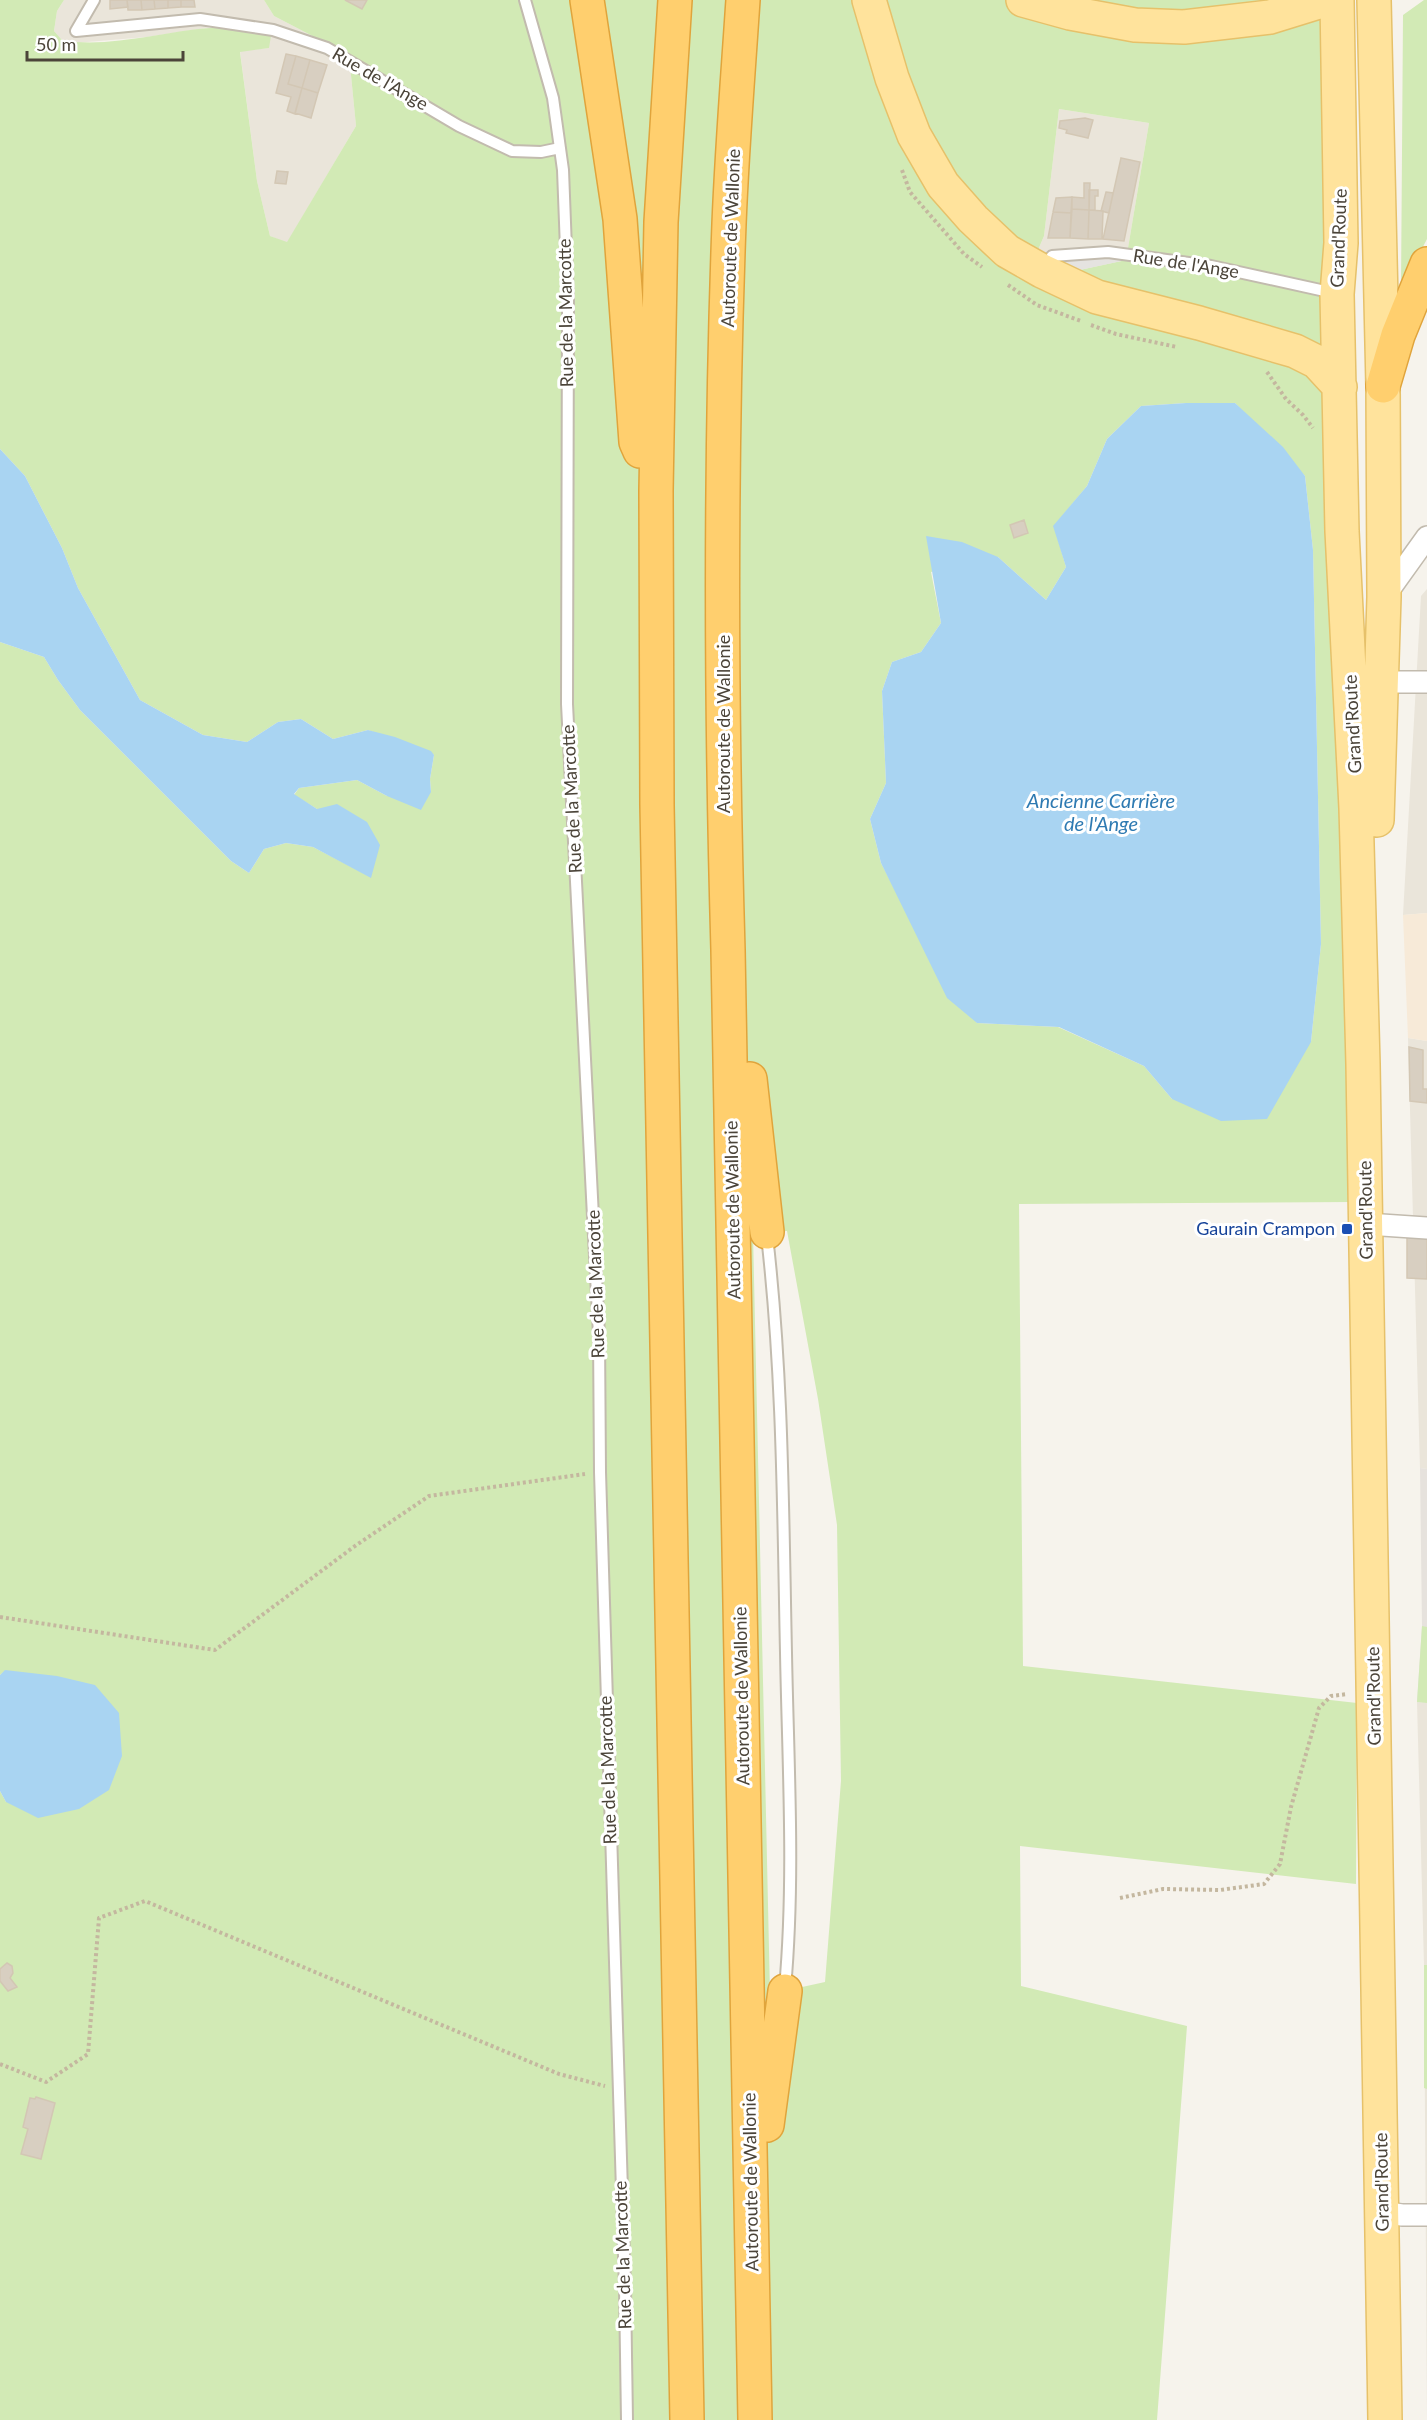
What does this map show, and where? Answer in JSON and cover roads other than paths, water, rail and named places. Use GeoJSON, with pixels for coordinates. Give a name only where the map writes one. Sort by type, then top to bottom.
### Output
{"type":"FeatureCollection","features":[{"type":"Feature","properties":{"kind":"highway"},"geometry":{"type":"LineString","coordinates":[[587,0],[620,219],[636,442],[656,491]]}},
{"type":"Feature","properties":{"kind":"highway"},"geometry":{"type":"LineString","coordinates":[[675,0],[661,222],[656,491],[657,829],[687,2420]]}},
{"type":"Feature","properties":{"kind":"highway","name":"Autoroute de Wallonie"},"geometry":{"type":"LineString","coordinates":[[743,0],[729,223],[724,486],[724,805],[755,2420]]}},
{"type":"Feature","properties":{"kind":"highway"},"geometry":{"type":"LineString","coordinates":[[1383,386],[1398,335],[1427,264]]}},
{"type":"Feature","properties":{"kind":"highway"},"geometry":{"type":"LineString","coordinates":[[728,950],[747,1053],[766,1232]]}},
{"type":"Feature","properties":{"kind":"highway"},"geometry":{"type":"LineString","coordinates":[[753,2286],[768,2111],[785,1991]]}},
{"type":"Feature","properties":{"kind":"main road"},"geometry":{"type":"LineString","coordinates":[[869,0],[892,78],[914,135],[943,185],[973,219],[1007,251],[1042,271],[1097,297],[1295,351],[1317,362],[1340,387]]}},
{"type":"Feature","properties":{"kind":"main road"},"geometry":{"type":"LineString","coordinates":[[1023,0],[1070,13],[1135,25],[1185,27],[1270,17],[1325,0]]}},
{"type":"Feature","properties":{"kind":"main road"},"geometry":{"type":"LineString","coordinates":[[1092,0],[1135,25]]}},
{"type":"Feature","properties":{"kind":"main road","name":"Grand'Route"},"geometry":{"type":"LineString","coordinates":[[1337,0],[1341,243],[1337,294],[1342,531],[1366,682]]}},
{"type":"Feature","properties":{"kind":"main road","name":"Grand'Route"},"geometry":{"type":"LineString","coordinates":[[1375,15],[1383,386],[1384,597],[1366,682],[1356,807],[1376,1224],[1404,2214],[1407,2420]]}},
{"type":"Feature","properties":{"kind":"main road"},"geometry":{"type":"LineString","coordinates":[[1295,351],[1338,340],[1367,316],[1381,289]]}},
{"type":"Feature","properties":{"kind":"main road","name":"Grand'Route"},"geometry":{"type":"LineString","coordinates":[[1376,1224],[1374,1694],[1404,2214],[1385,2420]]}},
{"type":"Feature","properties":{"kind":"street"},"geometry":{"type":"LineString","coordinates":[[1384,597],[1427,537]]}},
{"type":"Feature","properties":{"kind":"street","name":"Grand'Route"},"geometry":{"type":"LineString","coordinates":[[1366,682],[1427,682]]}},
{"type":"Feature","properties":{"kind":"street"},"geometry":{"type":"LineString","coordinates":[[1376,1224],[1427,1228]]}},
{"type":"Feature","properties":{"kind":"lane","name":"Rue de l'Ange"},"geometry":{"type":"LineString","coordinates":[[94,0],[76,31],[200,19],[273,30],[327,48],[459,126],[512,151],[541,152],[560,148]]}},
{"type":"Feature","properties":{"kind":"lane"},"geometry":{"type":"LineString","coordinates":[[525,0],[553,98],[560,148]]}},
{"type":"Feature","properties":{"kind":"lane","name":"Rue de la Marcotte"},"geometry":{"type":"LineString","coordinates":[[560,148],[563,170],[568,301],[567,704],[599,1335],[600,1472],[627,2420]]}},
{"type":"Feature","properties":{"kind":"lane","name":"Rue de l'Ange"},"geometry":{"type":"LineString","coordinates":[[1042,271],[1052,256],[1108,252],[1211,266],[1337,294]]}},
{"type":"Feature","properties":{"kind":"lane"},"geometry":{"type":"LineString","coordinates":[[766,1232],[776,1309],[781,1395],[790,1829],[789,1940],[785,1991]]}},
{"type":"Feature","properties":{"kind":"water","name":"Ancienne Carrière de l'Ange"},"geometry":{"type":"Polygon","coordinates":[[[1235,403],[1283,447],[1305,476],[1313,550],[1321,944],[1311,1042],[1267,1119],[1221,1121],[1172,1099],[1144,1066],[1059,1027],[977,1023],[947,998],[881,863],[870,819],[886,783],[882,691],[892,662],[921,652],[941,623],[926,536],[962,542],[998,557],[1046,600],[1066,567],[1053,526],[1087,486],[1107,439],[1141,406],[1235,403]]]}},
{"type":"Feature","properties":{"kind":"water"},"geometry":{"type":"Polygon","coordinates":[[[0,449],[25,476],[62,548],[78,588],[140,700],[203,735],[247,742],[278,722],[301,719],[333,739],[368,730],[395,737],[431,751],[434,755],[430,779],[431,792],[421,810],[357,780],[299,788],[294,794],[317,809],[337,804],[367,822],[380,845],[371,878],[313,847],[286,843],[264,849],[249,873],[231,861],[80,710],[44,657],[0,642],[0,449]]]}},
{"type":"Feature","properties":{"kind":"water"},"geometry":{"type":"Polygon","coordinates":[[[5,1670],[57,1676],[95,1685],[119,1713],[122,1756],[109,1790],[79,1809],[38,1818],[6,1802],[0,1791],[0,1675],[5,1670]]]}},
{"type":"Feature","properties":{"kind":"place","name":"Gaurain Crampon"},"geometry":{"type":"Point","coordinates":[1347,1229]}}]}
